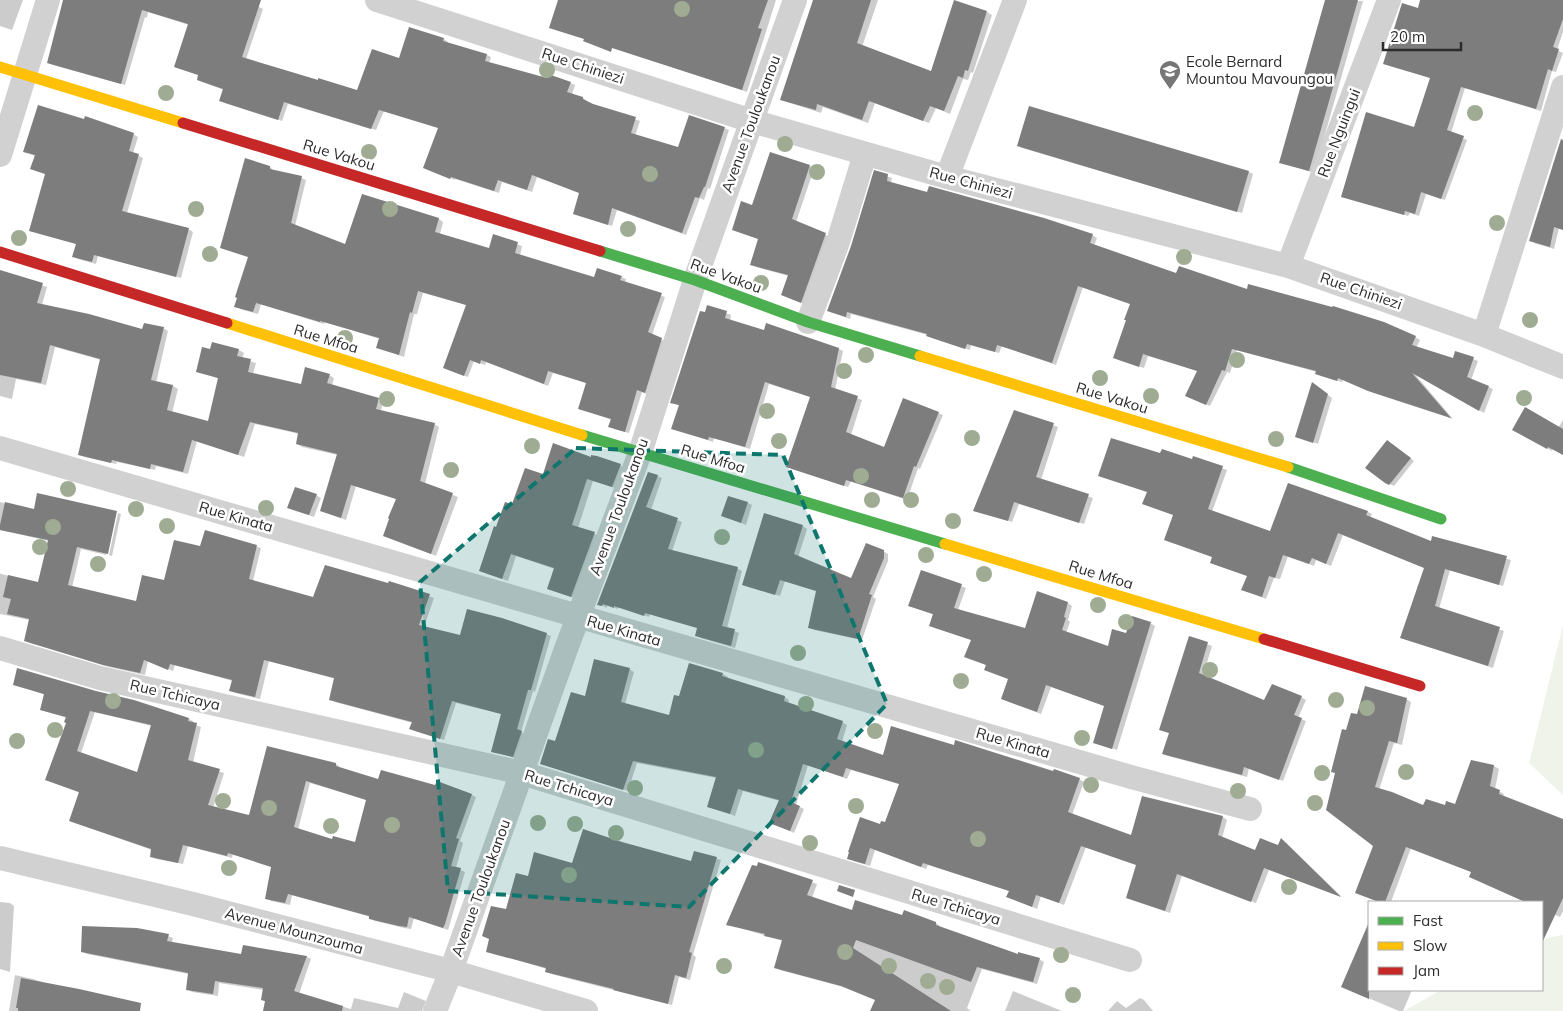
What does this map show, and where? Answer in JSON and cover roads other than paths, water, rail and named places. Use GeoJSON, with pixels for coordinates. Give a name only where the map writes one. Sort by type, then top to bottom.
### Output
{"type":"FeatureCollection","features":[{"type":"Feature","properties":{"kind":"street"},"geometry":{"type":"LineString","coordinates":[[0,154],[48,0]]}},
{"type":"Feature","properties":{"kind":"street","name":"Rue Chiniezi"},"geometry":{"type":"LineString","coordinates":[[377,0],[752,121],[865,154],[1288,266],[1484,335],[1563,367]]}},
{"type":"Feature","properties":{"kind":"street","name":"Avenue Touloukanou"},"geometry":{"type":"LineString","coordinates":[[435,1011],[578,617],[640,453],[695,280],[795,0]]}},
{"type":"Feature","properties":{"kind":"street","name":"Rue Nguingui"},"geometry":{"type":"LineString","coordinates":[[1288,266],[1389,0]]}},
{"type":"Feature","properties":{"kind":"street"},"geometry":{"type":"LineString","coordinates":[[947,177],[1010,1]]}},
{"type":"Feature","properties":{"kind":"street","name":"Rue Vakou"},"geometry":{"type":"LineString","coordinates":[[0,67],[695,280],[808,322],[1296,470],[1441,519]]}},
{"type":"Feature","properties":{"kind":"street"},"geometry":{"type":"LineString","coordinates":[[1484,335],[1563,87]]}},
{"type":"Feature","properties":{"kind":"street"},"geometry":{"type":"LineString","coordinates":[[808,322],[838,242],[865,154]]}},
{"type":"Feature","properties":{"kind":"street","name":"Rue Mfoa"},"geometry":{"type":"LineString","coordinates":[[0,252],[640,453],[1420,686]]}},
{"type":"Feature","properties":{"kind":"street","name":"Rue Kinata"},"geometry":{"type":"LineString","coordinates":[[0,448],[1130,777],[1250,809]]}},
{"type":"Feature","properties":{"kind":"street","name":"Rue Tchicaya"},"geometry":{"type":"LineString","coordinates":[[0,648],[100,678],[522,773],[1130,960]]}},
{"type":"Feature","properties":{"kind":"street","name":"Avenue Mounzouma"},"geometry":{"type":"LineString","coordinates":[[0,858],[193,904],[451,971],[586,1011]]}},
{"type":"Feature","properties":{"kind":"place","name":"Ecole Bernard Mountou Mavoungou"},"geometry":{"type":"Point","coordinates":[1170,90]}}]}
